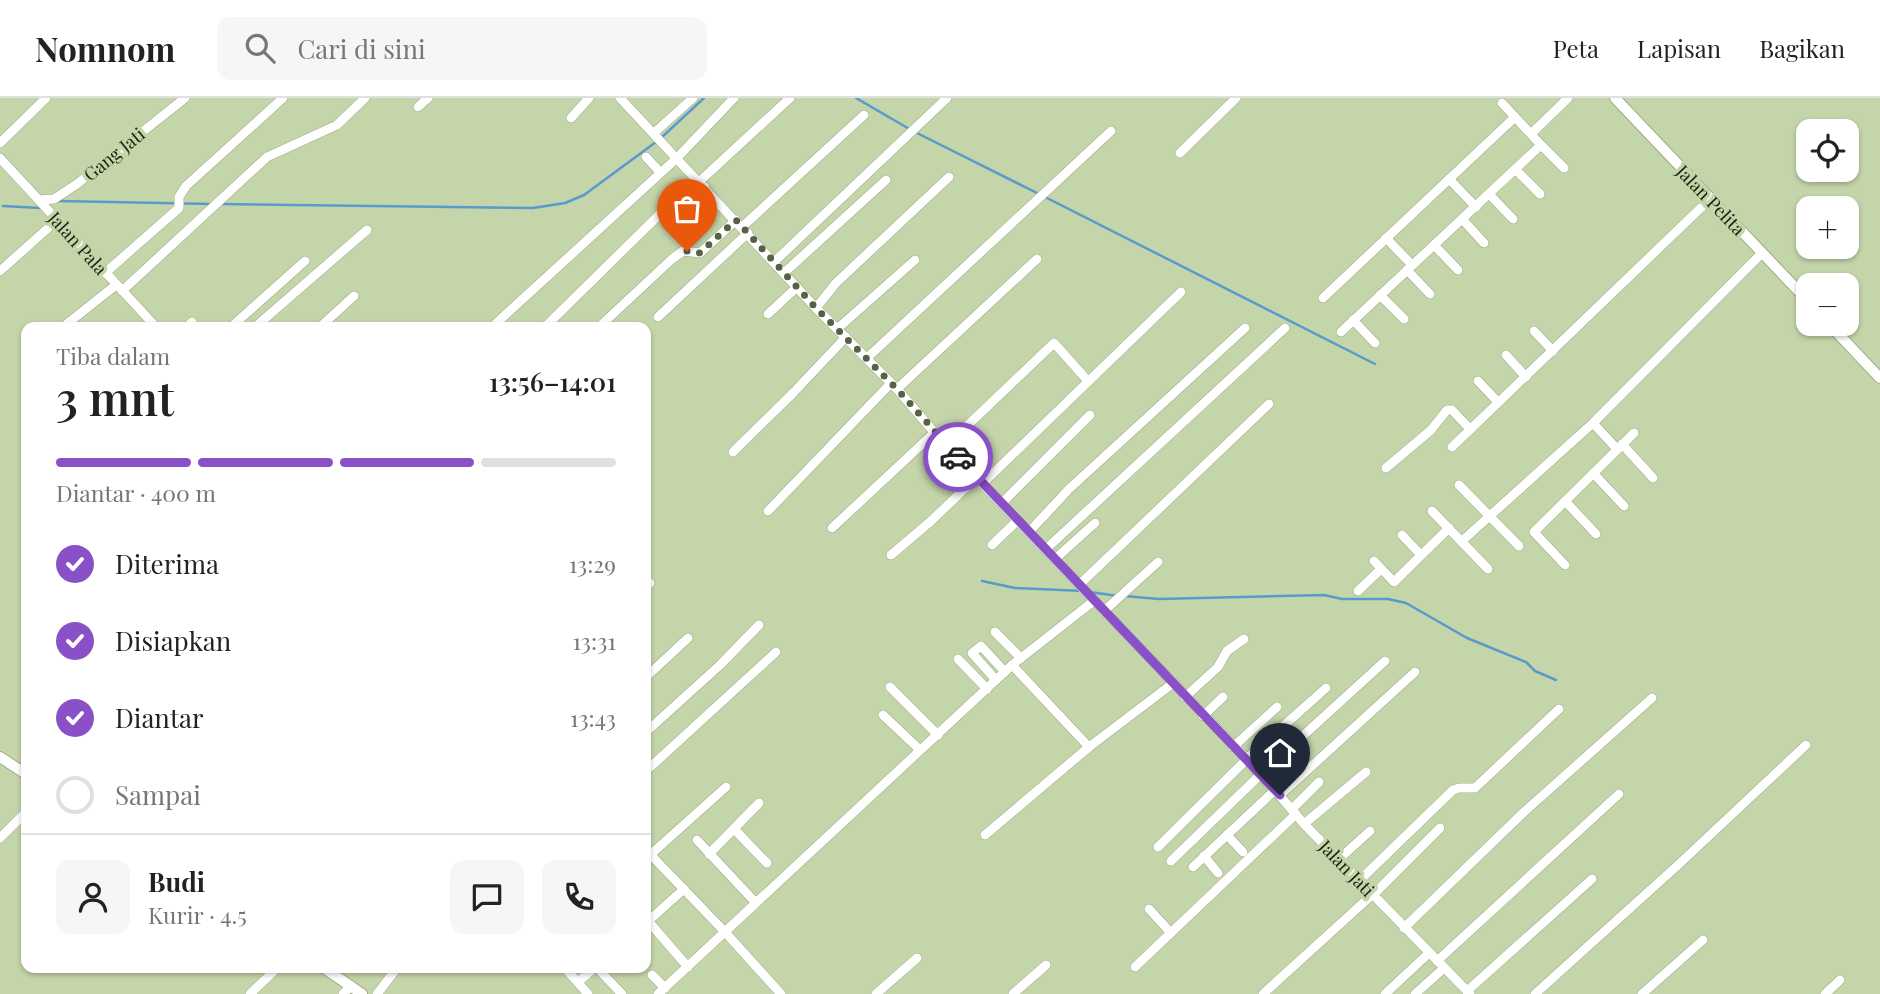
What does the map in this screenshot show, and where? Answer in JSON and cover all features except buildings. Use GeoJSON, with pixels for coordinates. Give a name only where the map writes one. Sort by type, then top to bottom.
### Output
{"type":"FeatureCollection","features":[{"type":"Feature","properties":{"kind":"street"},"geometry":{"type":"LineString","coordinates":[[0,143],[46,98]]}},
{"type":"Feature","properties":{"kind":"street","name":"Gang Jati"},"geometry":{"type":"LineString","coordinates":[[38,200],[54,199],[77,184],[185,98]]}},
{"type":"Feature","properties":{"kind":"street"},"geometry":{"type":"LineString","coordinates":[[105,274],[179,208],[179,197],[186,186],[283,98]]}},
{"type":"Feature","properties":{"kind":"street"},"geometry":{"type":"LineString","coordinates":[[70,322],[119,288],[267,157],[337,125],[365,98]]}},
{"type":"Feature","properties":{"kind":"street"},"geometry":{"type":"LineString","coordinates":[[418,107],[428,98]]}},
{"type":"Feature","properties":{"kind":"street"},"geometry":{"type":"LineString","coordinates":[[571,118],[589,98]]}},
{"type":"Feature","properties":{"kind":"street"},"geometry":{"type":"LineString","coordinates":[[655,135],[693,98]]}},
{"type":"Feature","properties":{"kind":"street"},"geometry":{"type":"LineString","coordinates":[[497,322],[677,158],[734,98]]}},
{"type":"Feature","properties":{"kind":"street"},"geometry":{"type":"LineString","coordinates":[[550,322],[665,209],[673,206],[683,208],[702,184],[790,98]]}},
{"type":"Feature","properties":{"kind":"street"},"geometry":{"type":"LineString","coordinates":[[774,262],[947,98]]}},
{"type":"Feature","properties":{"kind":"street"},"geometry":{"type":"LineString","coordinates":[[1180,153],[1236,98]]}},
{"type":"Feature","properties":{"kind":"street"},"geometry":{"type":"LineString","coordinates":[[1551,98],[1559,106]]}},
{"type":"Feature","properties":{"kind":"street"},"geometry":{"type":"LineString","coordinates":[[1531,134],[1568,98]]}},
{"type":"Feature","properties":{"kind":"street","name":"Jalan Pelita"},"geometry":{"type":"LineString","coordinates":[[1615,98],[1796,289]]}},
{"type":"Feature","properties":{"kind":"street","name":"Jalan Jati"},"geometry":{"type":"LineString","coordinates":[[626,100],[797,288],[894,386],[946,446],[1261,774],[1304,824],[1464,992]]}},
{"type":"Feature","properties":{"kind":"street"},"geometry":{"type":"LineString","coordinates":[[1502,103],[1564,168]]}},
{"type":"Feature","properties":{"kind":"street"},"geometry":{"type":"LineString","coordinates":[[658,317],[742,227],[864,115]]}},
{"type":"Feature","properties":{"kind":"street"},"geometry":{"type":"LineString","coordinates":[[1323,298],[1516,117]]}},
{"type":"Feature","properties":{"kind":"street"},"geometry":{"type":"LineString","coordinates":[[867,358],[1111,131]]}},
{"type":"Feature","properties":{"kind":"street"},"geometry":{"type":"LineString","coordinates":[[1341,332],[1541,145]]}},
{"type":"Feature","properties":{"kind":"street"},"geometry":{"type":"LineString","coordinates":[[646,157],[660,172]]}},
{"type":"Feature","properties":{"kind":"street","name":"Jalan Pala"},"geometry":{"type":"LineString","coordinates":[[0,158],[151,322]]}},
{"type":"Feature","properties":{"kind":"street"},"geometry":{"type":"LineString","coordinates":[[1516,170],[1540,194]]}},
{"type":"Feature","properties":{"kind":"street"},"geometry":{"type":"LineString","coordinates":[[816,308],[836,284],[949,177]]}},
{"type":"Feature","properties":{"kind":"street"},"geometry":{"type":"LineString","coordinates":[[1449,179],[1476,207]]}},
{"type":"Feature","properties":{"kind":"street"},"geometry":{"type":"LineString","coordinates":[[784,273],[886,180]]}},
{"type":"Feature","properties":{"kind":"street"},"geometry":{"type":"LineString","coordinates":[[1489,194],[1513,219]]}},
{"type":"Feature","properties":{"kind":"street"},"geometry":{"type":"LineString","coordinates":[[1452,447],[1710,199]]}},
{"type":"Feature","properties":{"kind":"street"},"geometry":{"type":"LineString","coordinates":[[1462,219],[1485,243]]}},
{"type":"Feature","properties":{"kind":"street"},"geometry":{"type":"LineString","coordinates":[[0,271],[57,220]]}},
{"type":"Feature","properties":{"kind":"street"},"geometry":{"type":"LineString","coordinates":[[604,322],[672,258],[683,251],[700,253],[742,227]]}},
{"type":"Feature","properties":{"kind":"street"},"geometry":{"type":"LineString","coordinates":[[261,322],[367,230]]}},
{"type":"Feature","properties":{"kind":"street"},"geometry":{"type":"LineString","coordinates":[[1386,238],[1430,294]]}},
{"type":"Feature","properties":{"kind":"street"},"geometry":{"type":"LineString","coordinates":[[1434,245],[1458,270]]}},
{"type":"Feature","properties":{"kind":"street"},"geometry":{"type":"LineString","coordinates":[[1462,541],[1593,423],[1762,253]]}},
{"type":"Feature","properties":{"kind":"street"},"geometry":{"type":"LineString","coordinates":[[768,511],[894,386],[1037,259]]}},
{"type":"Feature","properties":{"kind":"street"},"geometry":{"type":"LineString","coordinates":[[837,329],[915,260]]}},
{"type":"Feature","properties":{"kind":"street"},"geometry":{"type":"LineString","coordinates":[[237,322],[305,261]]}},
{"type":"Feature","properties":{"kind":"street"},"geometry":{"type":"LineString","coordinates":[[768,314],[797,288]]}},
{"type":"Feature","properties":{"kind":"street"},"geometry":{"type":"LineString","coordinates":[[891,555],[980,480],[1181,292]]}},
{"type":"Feature","properties":{"kind":"street"},"geometry":{"type":"LineString","coordinates":[[1380,295],[1404,319]]}},
{"type":"Feature","properties":{"kind":"street"},"geometry":{"type":"LineString","coordinates":[[325,322],[354,296]]}},
{"type":"Feature","properties":{"kind":"street"},"geometry":{"type":"LineString","coordinates":[[1353,320],[1376,343]]}},
{"type":"Feature","properties":{"kind":"street"},"geometry":{"type":"LineString","coordinates":[[1029,531],[1069,489],[1245,328]]}},
{"type":"Feature","properties":{"kind":"street"},"geometry":{"type":"LineString","coordinates":[[1046,549],[1285,328]]}},
{"type":"Feature","properties":{"kind":"street"},"geometry":{"type":"LineString","coordinates":[[1534,331],[1553,351]]}},
{"type":"Feature","properties":{"kind":"street"},"geometry":{"type":"LineString","coordinates":[[1840,336],[1880,378]]}},
{"type":"Feature","properties":{"kind":"street"},"geometry":{"type":"LineString","coordinates":[[733,452],[846,337]]}},
{"type":"Feature","properties":{"kind":"street"},"geometry":{"type":"LineString","coordinates":[[946,446],[1054,343],[1088,381]]}},
{"type":"Feature","properties":{"kind":"street"},"geometry":{"type":"LineString","coordinates":[[1506,355],[1526,377]]}},
{"type":"Feature","properties":{"kind":"street"},"geometry":{"type":"LineString","coordinates":[[1478,381],[1498,402]]}},
{"type":"Feature","properties":{"kind":"street"},"geometry":{"type":"LineString","coordinates":[[652,975],[661,991],[688,967],[1021,658],[1269,404]]}},
{"type":"Feature","properties":{"kind":"street"},"geometry":{"type":"LineString","coordinates":[[1386,468],[1431,430],[1447,410],[1452,410],[1470,429]]}},
{"type":"Feature","properties":{"kind":"street"},"geometry":{"type":"LineString","coordinates":[[1002,503],[1090,415]]}},
{"type":"Feature","properties":{"kind":"street"},"geometry":{"type":"LineString","coordinates":[[1593,423],[1653,478]]}},
{"type":"Feature","properties":{"kind":"street"},"geometry":{"type":"LineString","coordinates":[[832,528],[935,432]]}},
{"type":"Feature","properties":{"kind":"street"},"geometry":{"type":"LineString","coordinates":[[1565,565],[1534,532],[1634,433]]}},
{"type":"Feature","properties":{"kind":"street"},"geometry":{"type":"LineString","coordinates":[[1593,473],[1624,506]]}},
{"type":"Feature","properties":{"kind":"street"},"geometry":{"type":"LineString","coordinates":[[1458,485],[1519,546]]}},
{"type":"Feature","properties":{"kind":"street"},"geometry":{"type":"LineString","coordinates":[[1565,501],[1596,534]]}},
{"type":"Feature","properties":{"kind":"street"},"geometry":{"type":"LineString","coordinates":[[1432,511],[1488,569]]}},
{"type":"Feature","properties":{"kind":"street"},"geometry":{"type":"LineString","coordinates":[[992,545],[1018,520]]}},
{"type":"Feature","properties":{"kind":"street"},"geometry":{"type":"LineString","coordinates":[[1055,559],[1095,523]]}},
{"type":"Feature","properties":{"kind":"street"},"geometry":{"type":"LineString","coordinates":[[1374,561],[1394,582],[1449,528]]}},
{"type":"Feature","properties":{"kind":"street"},"geometry":{"type":"LineString","coordinates":[[1402,534],[1421,555]]}},
{"type":"Feature","properties":{"kind":"street"},"geometry":{"type":"LineString","coordinates":[[1104,611],[1158,562]]}},
{"type":"Feature","properties":{"kind":"street"},"geometry":{"type":"LineString","coordinates":[[1357,591],[1381,569]]}},
{"type":"Feature","properties":{"kind":"street"},"geometry":{"type":"LineString","coordinates":[[651,727],[720,665],[759,625]]}},
{"type":"Feature","properties":{"kind":"street"},"geometry":{"type":"LineString","coordinates":[[995,632],[1021,658]]}},
{"type":"Feature","properties":{"kind":"street"},"geometry":{"type":"LineString","coordinates":[[651,672],[688,638]]}},
{"type":"Feature","properties":{"kind":"street"},"geometry":{"type":"LineString","coordinates":[[1185,697],[1218,667],[1227,651],[1244,639]]}},
{"type":"Feature","properties":{"kind":"street"},"geometry":{"type":"LineString","coordinates":[[996,681],[972,653],[981,646],[1088,747]]}},
{"type":"Feature","properties":{"kind":"street"},"geometry":{"type":"LineString","coordinates":[[651,766],[776,652]]}},
{"type":"Feature","properties":{"kind":"street"},"geometry":{"type":"LineString","coordinates":[[958,659],[987,689]]}},
{"type":"Feature","properties":{"kind":"street"},"geometry":{"type":"LineString","coordinates":[[1171,862],[1261,774],[1385,661]]}},
{"type":"Feature","properties":{"kind":"street"},"geometry":{"type":"LineString","coordinates":[[1193,867],[1415,672]]}},
{"type":"Feature","properties":{"kind":"street"},"geometry":{"type":"LineString","coordinates":[[985,835],[1088,747],[1172,684]]}},
{"type":"Feature","properties":{"kind":"street"},"geometry":{"type":"LineString","coordinates":[[890,687],[938,735]]}},
{"type":"Feature","properties":{"kind":"street"},"geometry":{"type":"LineString","coordinates":[[1158,847],[1258,749],[1326,688]]}},
{"type":"Feature","properties":{"kind":"street"},"geometry":{"type":"LineString","coordinates":[[1203,716],[1223,697]]}},
{"type":"Feature","properties":{"kind":"street"},"geometry":{"type":"LineString","coordinates":[[1404,928],[1524,812],[1652,698]]}},
{"type":"Feature","properties":{"kind":"street"},"geometry":{"type":"LineString","coordinates":[[1233,747],[1277,708]]}},
{"type":"Feature","properties":{"kind":"street"},"geometry":{"type":"LineString","coordinates":[[1360,880],[1453,790],[1475,788],[1559,709]]}},
{"type":"Feature","properties":{"kind":"street"},"geometry":{"type":"LineString","coordinates":[[883,715],[920,750]]}},
{"type":"Feature","properties":{"kind":"street"},"geometry":{"type":"LineString","coordinates":[[1535,994],[1806,745]]}},
{"type":"Feature","properties":{"kind":"street"},"geometry":{"type":"LineString","coordinates":[[0,757],[21,771]]}},
{"type":"Feature","properties":{"kind":"street"},"geometry":{"type":"LineString","coordinates":[[1304,824],[1366,772]]}},
{"type":"Feature","properties":{"kind":"street"},"geometry":{"type":"LineString","coordinates":[[1135,967],[1294,811],[1320,782]]}},
{"type":"Feature","properties":{"kind":"street"},"geometry":{"type":"LineString","coordinates":[[651,850],[726,787]]}},
{"type":"Feature","properties":{"kind":"street"},"geometry":{"type":"LineString","coordinates":[[1415,994],[1441,965],[1619,794]]}},
{"type":"Feature","properties":{"kind":"street"},"geometry":{"type":"LineString","coordinates":[[709,853],[759,803]]}},
{"type":"Feature","properties":{"kind":"street"},"geometry":{"type":"LineString","coordinates":[[0,838],[21,816]]}},
{"type":"Feature","properties":{"kind":"street"},"geometry":{"type":"LineString","coordinates":[[1263,994],[1373,895],[1440,828]]}},
{"type":"Feature","properties":{"kind":"street"},"geometry":{"type":"LineString","coordinates":[[734,829],[767,863]]}},
{"type":"Feature","properties":{"kind":"street"},"geometry":{"type":"LineString","coordinates":[[1339,859],[1370,831]]}},
{"type":"Feature","properties":{"kind":"street"},"geometry":{"type":"LineString","coordinates":[[1227,835],[1243,852]]}},
{"type":"Feature","properties":{"kind":"street"},"geometry":{"type":"LineString","coordinates":[[697,840],[756,903]]}},
{"type":"Feature","properties":{"kind":"street"},"geometry":{"type":"LineString","coordinates":[[651,855],[781,994]]}},
{"type":"Feature","properties":{"kind":"street"},"geometry":{"type":"LineString","coordinates":[[1204,856],[1218,873]]}},
{"type":"Feature","properties":{"kind":"street"},"geometry":{"type":"LineString","coordinates":[[1464,992],[1592,879]]}},
{"type":"Feature","properties":{"kind":"street"},"geometry":{"type":"LineString","coordinates":[[651,918],[684,889]]}},
{"type":"Feature","properties":{"kind":"street"},"geometry":{"type":"LineString","coordinates":[[1149,909],[1171,933]]}},
{"type":"Feature","properties":{"kind":"street"},"geometry":{"type":"LineString","coordinates":[[651,926],[688,967]]}},
{"type":"Feature","properties":{"kind":"street"},"geometry":{"type":"LineString","coordinates":[[1642,994],[1703,940]]}},
{"type":"Feature","properties":{"kind":"street"},"geometry":{"type":"LineString","coordinates":[[1385,994],[1429,953]]}},
{"type":"Feature","properties":{"kind":"street"},"geometry":{"type":"LineString","coordinates":[[876,994],[917,958]]}},
{"type":"Feature","properties":{"kind":"street"},"geometry":{"type":"LineString","coordinates":[[1013,994],[1046,965]]}},
{"type":"Feature","properties":{"kind":"street"},"geometry":{"type":"LineString","coordinates":[[250,994],[272,973]]}},
{"type":"Feature","properties":{"kind":"street"},"geometry":{"type":"LineString","coordinates":[[329,973],[346,990],[362,994]]}},
{"type":"Feature","properties":{"kind":"street"},"geometry":{"type":"LineString","coordinates":[[377,994],[393,973]]}},
{"type":"Feature","properties":{"kind":"street"},"geometry":{"type":"LineString","coordinates":[[570,973],[588,994]]}},
{"type":"Feature","properties":{"kind":"street"},"geometry":{"type":"LineString","coordinates":[[578,982],[589,973]]}},
{"type":"Feature","properties":{"kind":"street"},"geometry":{"type":"LineString","coordinates":[[600,973],[622,994]]}},
{"type":"Feature","properties":{"kind":"street"},"geometry":{"type":"LineString","coordinates":[[1825,994],[1840,980]]}},
{"type":"Feature","properties":{"kind":"waterway"},"geometry":{"type":"LineString","coordinates":[[661,138],[704,98]]}},
{"type":"Feature","properties":{"kind":"waterway"},"geometry":{"type":"LineString","coordinates":[[856,98],[911,130]]}},
{"type":"Feature","properties":{"kind":"waterway"},"geometry":{"type":"LineString","coordinates":[[917,133],[1039,194]]}},
{"type":"Feature","properties":{"kind":"waterway"},"geometry":{"type":"LineString","coordinates":[[220,204],[533,208],[565,203],[584,195],[656,142]]}},
{"type":"Feature","properties":{"kind":"waterway"},"geometry":{"type":"LineString","coordinates":[[1045,197],[1375,364]]}},
{"type":"Feature","properties":{"kind":"waterway"},"geometry":{"type":"LineString","coordinates":[[59,201],[213,204]]}},
{"type":"Feature","properties":{"kind":"waterway"},"geometry":{"type":"LineString","coordinates":[[3,206],[40,208]]}},
{"type":"Feature","properties":{"kind":"waterway"},"geometry":{"type":"LineString","coordinates":[[982,581],[1015,588],[1083,591]]}},
{"type":"Feature","properties":{"kind":"waterway"},"geometry":{"type":"LineString","coordinates":[[1090,592],[1118,596]]}},
{"type":"Feature","properties":{"kind":"waterway"},"geometry":{"type":"LineString","coordinates":[[1124,596],[1159,599],[1324,595],[1342,599],[1388,599],[1406,603],[1467,638],[1526,662],[1535,671],[1556,680]]}},
{"type":"Feature","properties":{"kind":"way so far"},"geometry":{"type":"LineString","coordinates":[[687,251],[700,253],[736,220],[958,457]]}},
{"type":"Feature","properties":{"kind":"route"},"geometry":{"type":"LineString","coordinates":[[958,457],[1280,795]]}}]}
